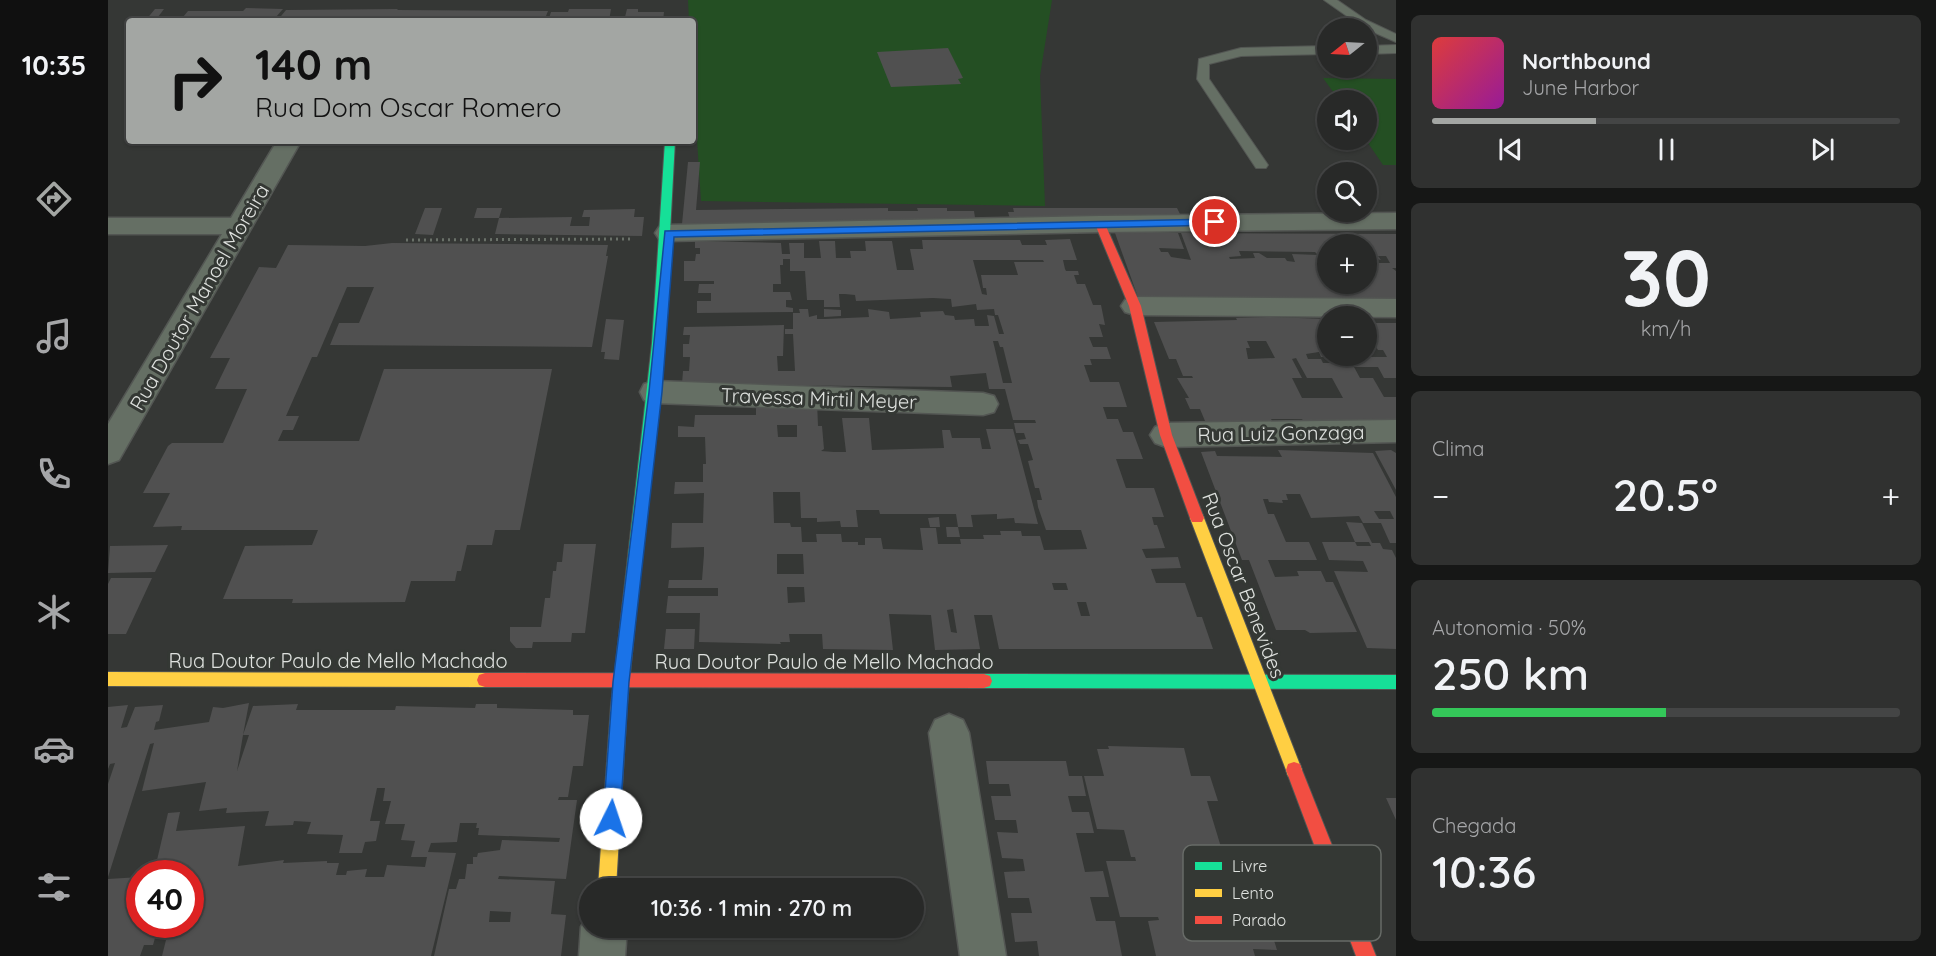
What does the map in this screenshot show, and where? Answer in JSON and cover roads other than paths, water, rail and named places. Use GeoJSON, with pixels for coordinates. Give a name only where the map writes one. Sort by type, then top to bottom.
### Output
{"type":"FeatureCollection","features":[{"type":"Feature","properties":{"kind":"street","name":"Rua Doutor Manoel Moreira"},"geometry":{"type":"LineString","coordinates":[[108,452],[287,144]]}},
{"type":"Feature","properties":{"kind":"street"},"geometry":{"type":"LineString","coordinates":[[608,878],[621,682],[655,392],[668,233],[670,144]]}},
{"type":"Feature","properties":{"kind":"street"},"geometry":{"type":"LineString","coordinates":[[668,233],[1100,224],[1396,221]]}},
{"type":"Feature","properties":{"kind":"street","name":"Rua Oscar Benevides"},"geometry":{"type":"LineString","coordinates":[[1100,224],[1135,306],[1166,435],[1323,845]]}},
{"type":"Feature","properties":{"kind":"street"},"geometry":{"type":"LineString","coordinates":[[108,226],[241,226]]}},
{"type":"Feature","properties":{"kind":"street"},"geometry":{"type":"LineString","coordinates":[[1135,306],[1396,308]]}},
{"type":"Feature","properties":{"kind":"street","name":"Travessa Mirtil Meyer"},"geometry":{"type":"LineString","coordinates":[[655,392],[983,404]]}},
{"type":"Feature","properties":{"kind":"street","name":"Rua Luiz Gonzaga"},"geometry":{"type":"LineString","coordinates":[[1166,435],[1396,431]]}},
{"type":"Feature","properties":{"kind":"street","name":"Rua Doutor Paulo de Mello Machado"},"geometry":{"type":"LineString","coordinates":[[108,679],[621,682],[1396,682]]}},
{"type":"Feature","properties":{"kind":"street"},"geometry":{"type":"LineString","coordinates":[[949,733],[983,956]]}},
{"type":"Feature","properties":{"kind":"street"},"geometry":{"type":"LineString","coordinates":[[602,956],[603,938]]}},
{"type":"Feature","properties":{"kind":"street","name":"Rua Oscar Benevides"},"geometry":{"type":"LineString","coordinates":[[1360,941],[1366,956]]}},
{"type":"Feature","properties":{"kind":"lane"},"geometry":{"type":"LineString","coordinates":[[1330,0],[1349,14],[1386,35],[1396,38]]}},
{"type":"Feature","properties":{"kind":"lane"},"geometry":{"type":"LineString","coordinates":[[1377,50],[1396,49]]}},
{"type":"Feature","properties":{"kind":"lane"},"geometry":{"type":"LineString","coordinates":[[1261,165],[1203,79],[1203,62],[1241,52],[1317,50]]}}]}
